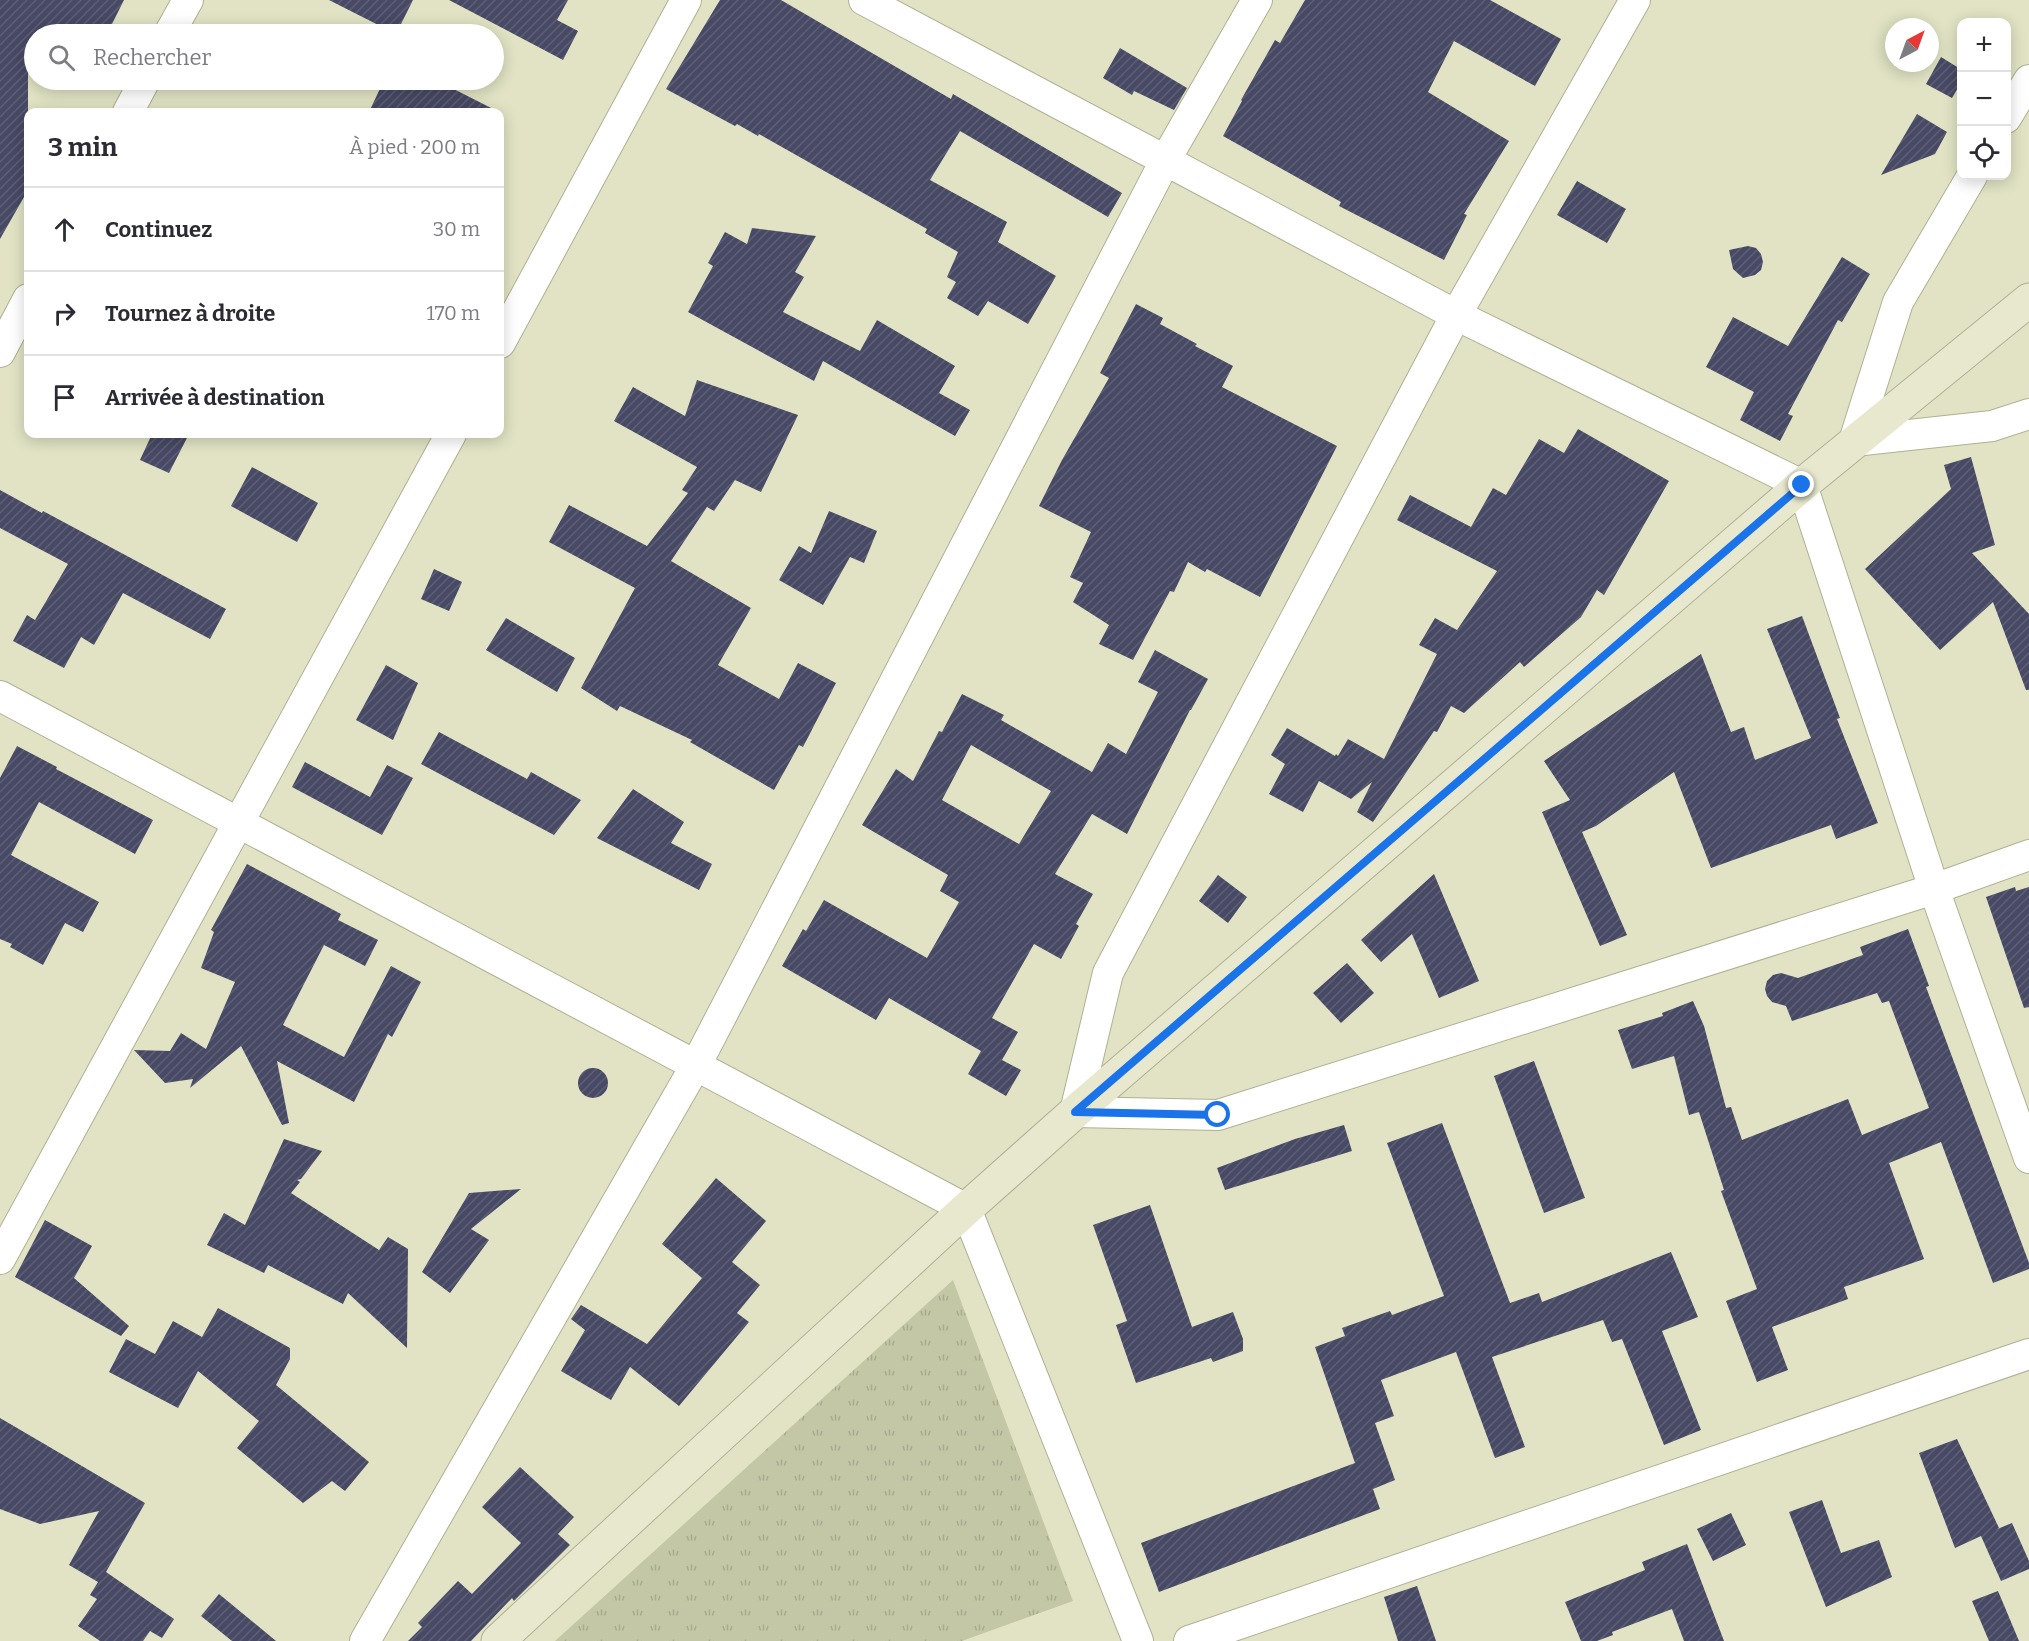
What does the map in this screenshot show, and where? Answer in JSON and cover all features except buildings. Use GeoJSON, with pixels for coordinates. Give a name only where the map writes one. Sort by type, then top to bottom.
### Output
{"type":"FeatureCollection","features":[{"type":"Feature","properties":{"kind":"main road"},"geometry":{"type":"LineString","coordinates":[[498,1641],[966,1209],[1075,1112],[1802,485],[2029,300]]}},
{"type":"Feature","properties":{"kind":"street"},"geometry":{"type":"LineString","coordinates":[[175,24],[188,0]]}},
{"type":"Feature","properties":{"kind":"street"},"geometry":{"type":"LineString","coordinates":[[504,336],[686,0]]}},
{"type":"Feature","properties":{"kind":"street"},"geometry":{"type":"LineString","coordinates":[[864,0],[1456,315],[1802,485],[1934,889],[2029,1158]]}},
{"type":"Feature","properties":{"kind":"street"},"geometry":{"type":"LineString","coordinates":[[365,1641],[696,1065],[1166,159],[1257,0]]}},
{"type":"Feature","properties":{"kind":"street"},"geometry":{"type":"LineString","coordinates":[[1635,0],[1456,315],[1108,973],[1075,1112],[1218,1115],[1934,889],[2029,855]]}},
{"type":"Feature","properties":{"kind":"street"},"geometry":{"type":"LineString","coordinates":[[2011,111],[2029,80]]}},
{"type":"Feature","properties":{"kind":"street"},"geometry":{"type":"LineString","coordinates":[[130,108],[140,90]]}},
{"type":"Feature","properties":{"kind":"street"},"geometry":{"type":"LineString","coordinates":[[1970,180],[1898,302],[1854,441],[1992,426],[2029,414]]}},
{"type":"Feature","properties":{"kind":"street"},"geometry":{"type":"LineString","coordinates":[[0,352],[24,307]]}},
{"type":"Feature","properties":{"kind":"street"},"geometry":{"type":"LineString","coordinates":[[0,1259],[449,438]]}},
{"type":"Feature","properties":{"kind":"street"},"geometry":{"type":"LineString","coordinates":[[0,696],[966,1209],[1138,1641]]}},
{"type":"Feature","properties":{"kind":"street"},"geometry":{"type":"LineString","coordinates":[[1189,1641],[2029,1354]]}},
{"type":"Feature","properties":{"kind":"green space"},"geometry":{"type":"Polygon","coordinates":[[[953,1280],[1073,1601],[962,1641],[555,1641],[953,1280]]]}},
{"type":"Feature","properties":{"kind":"route"},"geometry":{"type":"LineString","coordinates":[[1218,1115],[1075,1112],[1802,485]]}}]}
